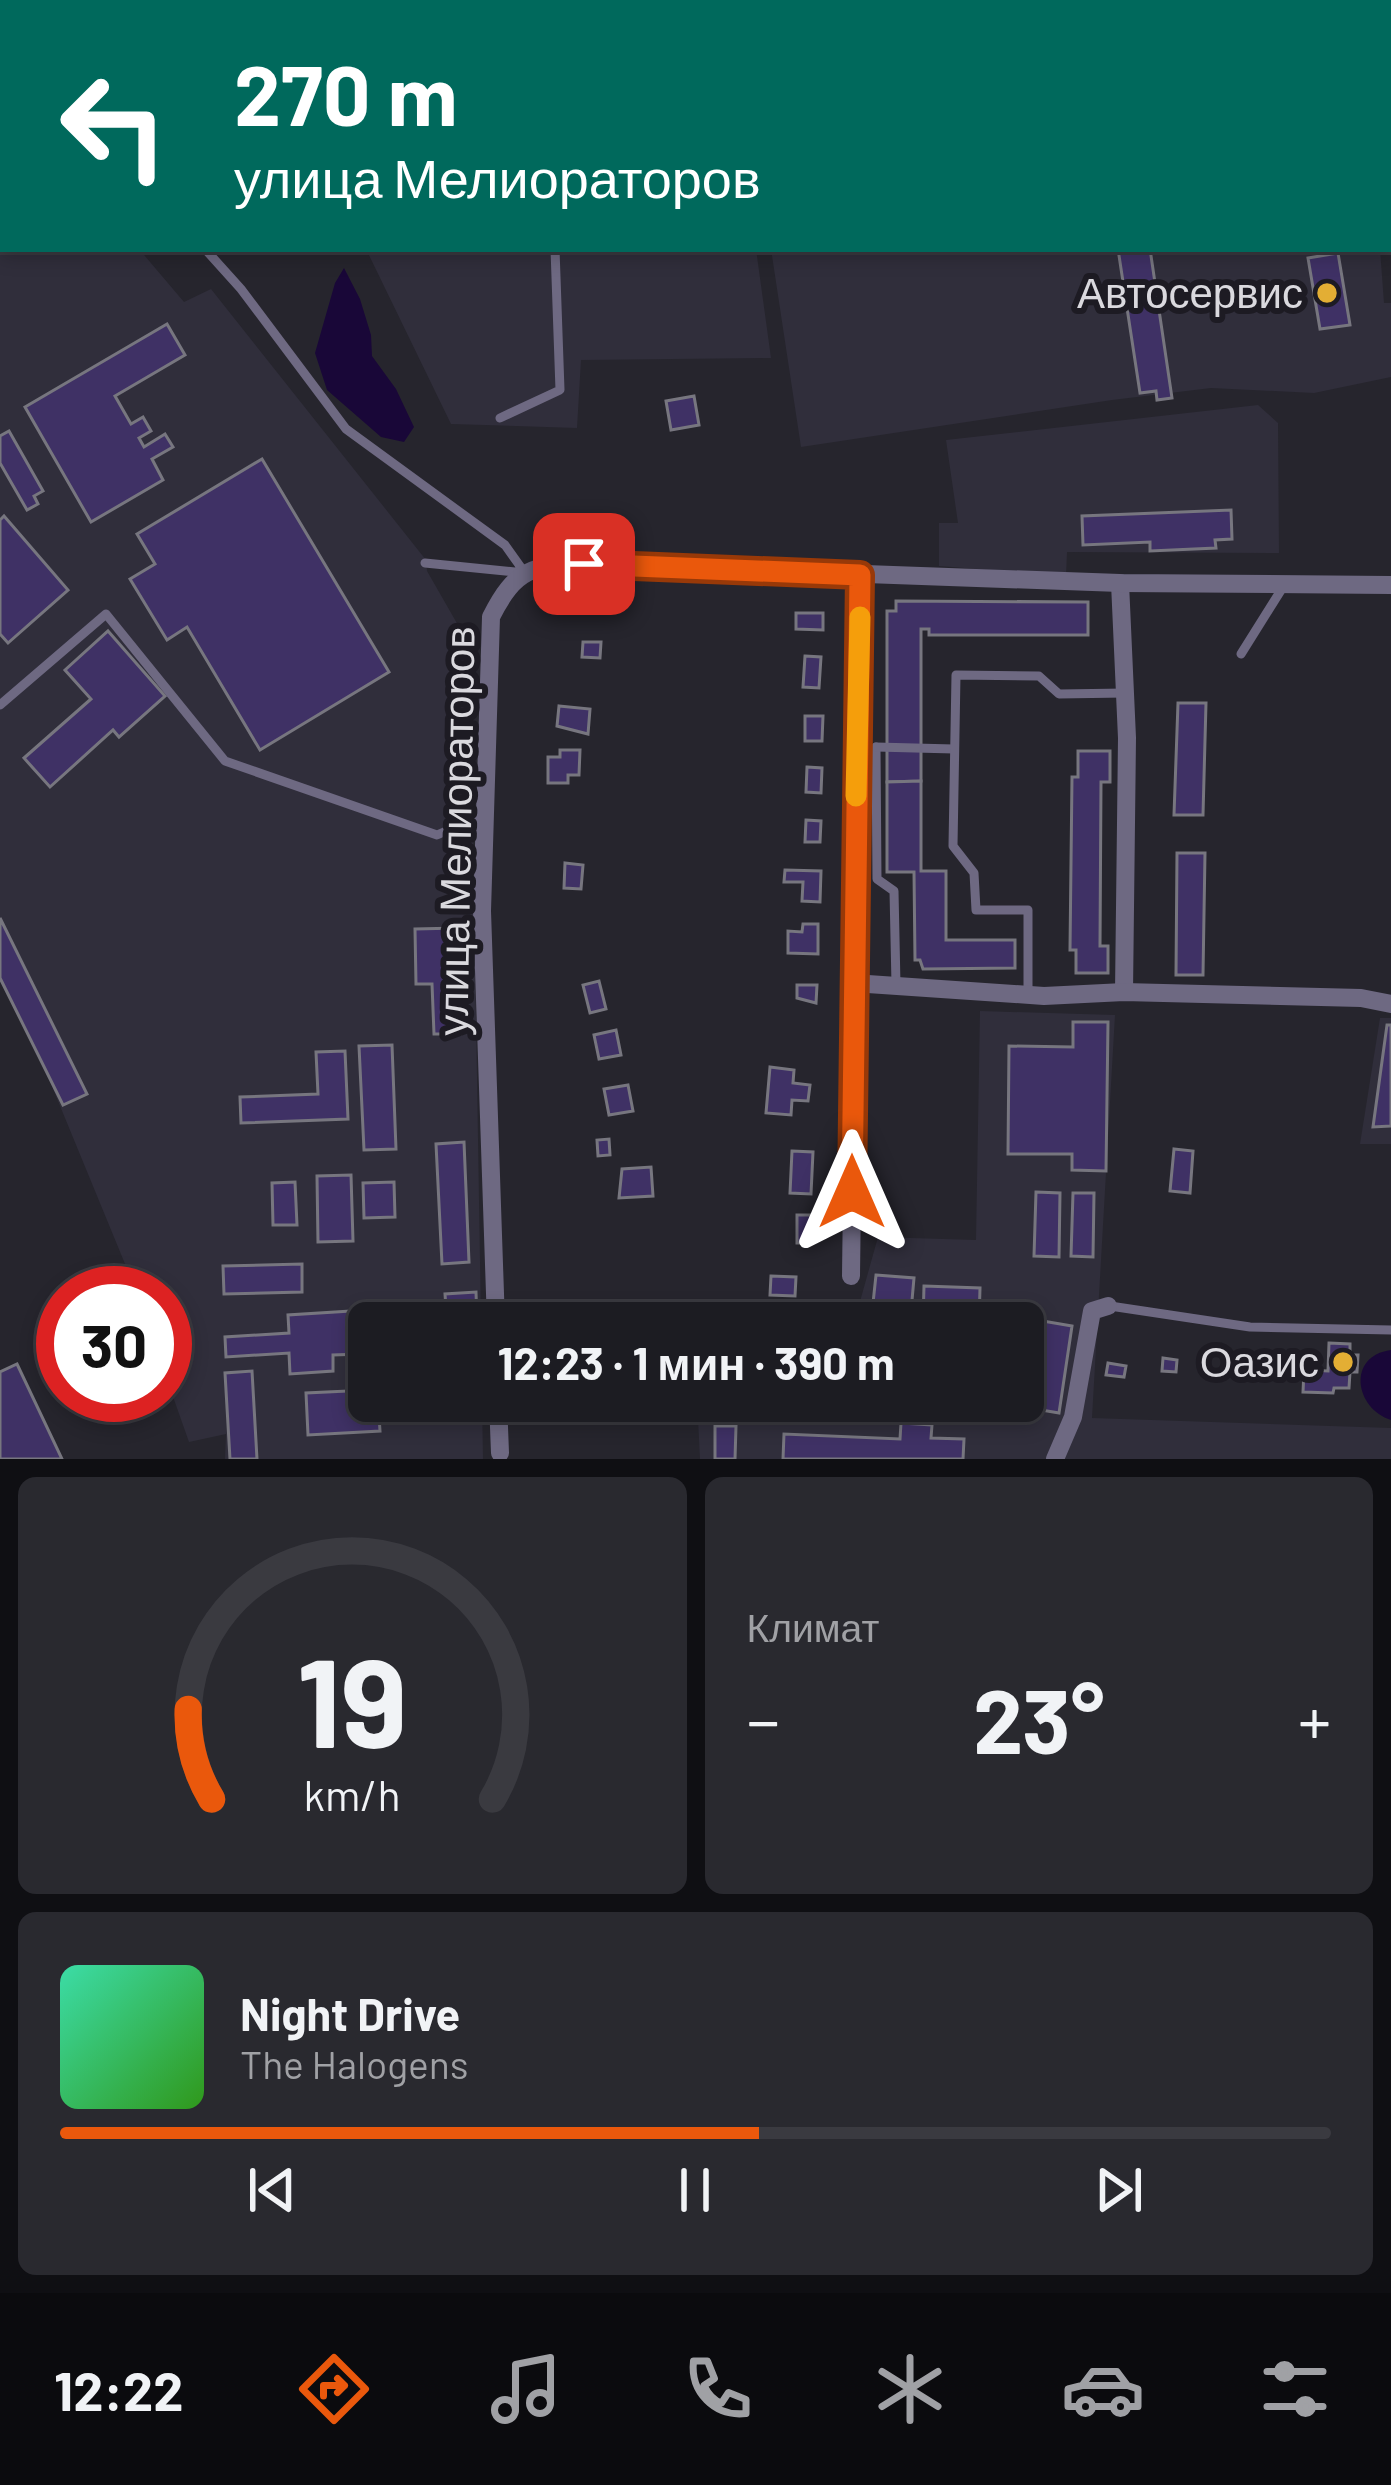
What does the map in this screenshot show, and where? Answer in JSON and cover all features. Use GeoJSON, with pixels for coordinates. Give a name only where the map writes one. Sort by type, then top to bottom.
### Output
{"type":"FeatureCollection","features":[{"type":"Feature","properties":{"kind":"street"},"geometry":{"type":"LineString","coordinates":[[525,573],[542,565],[584,564],[1120,583],[1391,585]]}},
{"type":"Feature","properties":{"kind":"street","name":"улица Мелиораторов"},"geometry":{"type":"LineString","coordinates":[[495,1302],[482,910],[491,617],[505,588],[525,573]]}},
{"type":"Feature","properties":{"kind":"street"},"geometry":{"type":"LineString","coordinates":[[851,1276],[853,983],[867,747],[860,575]]}},
{"type":"Feature","properties":{"kind":"street"},"geometry":{"type":"LineString","coordinates":[[1120,583],[1125,693],[1124,992]]}},
{"type":"Feature","properties":{"kind":"street"},"geometry":{"type":"LineString","coordinates":[[853,983],[1028,995],[1124,992],[1361,998],[1391,1004]]}},
{"type":"Feature","properties":{"kind":"street"},"geometry":{"type":"LineString","coordinates":[[1055,1459],[1072,1417],[1092,1311],[1108,1306]]}},
{"type":"Feature","properties":{"kind":"street"},"geometry":{"type":"LineString","coordinates":[[499,1422],[500,1453]]}},
{"type":"Feature","properties":{"kind":"lane"},"geometry":{"type":"LineString","coordinates":[[208,252],[346,429],[505,545],[525,573]]}},
{"type":"Feature","properties":{"kind":"lane"},"geometry":{"type":"LineString","coordinates":[[500,418],[560,390],[555,252]]}},
{"type":"Feature","properties":{"kind":"lane"},"geometry":{"type":"LineString","coordinates":[[425,562],[525,573]]}},
{"type":"Feature","properties":{"kind":"lane"},"geometry":{"type":"LineString","coordinates":[[1241,654],[1283,586]]}},
{"type":"Feature","properties":{"kind":"lane"},"geometry":{"type":"LineString","coordinates":[[0,705],[106,614],[225,761],[437,835],[485,814]]}},
{"type":"Feature","properties":{"kind":"lane"},"geometry":{"type":"LineString","coordinates":[[1028,995],[1028,910],[976,910],[974,872],[952,846],[956,675],[1039,676],[1059,694],[1125,693]]}},
{"type":"Feature","properties":{"kind":"lane"},"geometry":{"type":"LineString","coordinates":[[896,986],[894,891],[877,879],[867,747],[954,749]]}},
{"type":"Feature","properties":{"kind":"lane"},"geometry":{"type":"LineString","coordinates":[[1108,1306],[1250,1327],[1391,1330]]}},
{"type":"Feature","properties":{"kind":"shaded area"},"geometry":{"type":"Polygon","coordinates":[[[0,252],[142,252],[184,302],[211,289],[426,560],[427,571],[470,646],[481,1302],[348,1302],[348,1422],[482,1422],[483,1459],[225,1459],[226,1434],[189,1442],[182,1422],[192,1422],[192,1266],[126,1266],[0,960],[0,252]]]}},
{"type":"Feature","properties":{"kind":"shaded area"},"geometry":{"type":"Polygon","coordinates":[[[367,252],[756,252],[771,358],[581,360],[577,428],[451,424],[367,252]]]}},
{"type":"Feature","properties":{"kind":"shaded area"},"geometry":{"type":"Polygon","coordinates":[[[771,252],[1380,252],[1384,303],[1391,303],[1391,377],[1314,393],[1211,388],[801,447],[771,252]]]}},
{"type":"Feature","properties":{"kind":"shaded area"},"geometry":{"type":"Polygon","coordinates":[[[344,268],[360,299],[372,356],[396,389],[414,427],[404,442],[381,437],[327,390],[315,353],[335,283],[344,268]]]}},
{"type":"Feature","properties":{"kind":"shaded area"},"geometry":{"type":"Polygon","coordinates":[[[1258,405],[1278,423],[1279,553],[1067,552],[1066,576],[939,566],[939,523],[958,523],[946,440],[1258,405]]]}},
{"type":"Feature","properties":{"kind":"shaded area"},"geometry":{"type":"Polygon","coordinates":[[[980,1011],[1115,1015],[1092,1418],[1391,1428],[1391,1459],[700,1459],[698,1422],[1044,1422],[1044,1302],[860,1302],[878,1237],[976,1240],[980,1011]]]}},
{"type":"Feature","properties":{"kind":"shaded area"},"geometry":{"type":"Polygon","coordinates":[[[1380,1018],[1391,1018],[1391,1144],[1360,1144],[1380,1018]]]}},
{"type":"Feature","properties":{"kind":"shaded area"},"geometry":{"type":"Polygon","coordinates":[[[1391,1350],[1391,1420],[1369,1405],[1361,1383],[1367,1362],[1391,1350]]]}},
{"type":"Feature","properties":{"kind":"building"},"geometry":{"type":"Polygon","coordinates":[[[1118,252],[1150,252],[1172,398],[1157,400],[1156,391],[1140,393],[1118,252]]]}},
{"type":"Feature","properties":{"kind":"building"},"geometry":{"type":"Polygon","coordinates":[[[1338,253],[1350,325],[1320,329],[1308,258],[1338,253]]]}},
{"type":"Feature","properties":{"kind":"building"},"geometry":{"type":"Polygon","coordinates":[[[167,324],[185,355],[115,396],[131,424],[143,417],[151,431],[139,438],[144,447],[165,434],[173,447],[152,459],[163,480],[91,522],[25,407],[167,324]]]}},
{"type":"Feature","properties":{"kind":"building"},"geometry":{"type":"Polygon","coordinates":[[[694,396],[699,425],[671,430],[666,401],[694,396]]]}},
{"type":"Feature","properties":{"kind":"building"},"geometry":{"type":"Polygon","coordinates":[[[9,431],[43,491],[34,496],[38,504],[27,510],[0,463],[0,436],[9,431]]]}},
{"type":"Feature","properties":{"kind":"building"},"geometry":{"type":"Polygon","coordinates":[[[262,459],[389,672],[260,750],[187,627],[167,640],[130,579],[155,564],[137,534],[262,459]]]}},
{"type":"Feature","properties":{"kind":"building"},"geometry":{"type":"Polygon","coordinates":[[[1231,510],[1232,539],[1215,540],[1216,548],[1150,551],[1150,542],[1083,545],[1082,516],[1231,510]]]}},
{"type":"Feature","properties":{"kind":"building"},"geometry":{"type":"Polygon","coordinates":[[[4,516],[68,590],[8,643],[0,634],[0,520],[4,516]]]}},
{"type":"Feature","properties":{"kind":"building"},"geometry":{"type":"Polygon","coordinates":[[[896,601],[1088,602],[1088,635],[929,635],[929,629],[921,629],[921,781],[887,782],[887,611],[896,611],[896,601]]]}},
{"type":"Feature","properties":{"kind":"building"},"geometry":{"type":"Polygon","coordinates":[[[796,613],[823,613],[823,630],[796,629],[796,613]]]}},
{"type":"Feature","properties":{"kind":"building"},"geometry":{"type":"Polygon","coordinates":[[[108,631],[165,696],[119,737],[113,730],[50,787],[24,758],[91,699],[65,670],[108,631]]]}},
{"type":"Feature","properties":{"kind":"building"},"geometry":{"type":"Polygon","coordinates":[[[583,642],[601,642],[600,658],[582,657],[583,642]]]}},
{"type":"Feature","properties":{"kind":"building"},"geometry":{"type":"Polygon","coordinates":[[[805,656],[821,657],[819,688],[803,687],[805,656]]]}},
{"type":"Feature","properties":{"kind":"building"},"geometry":{"type":"Polygon","coordinates":[[[1178,703],[1206,703],[1203,815],[1174,815],[1178,703]]]}},
{"type":"Feature","properties":{"kind":"building"},"geometry":{"type":"Polygon","coordinates":[[[559,706],[590,709],[588,734],[557,726],[559,706]]]}},
{"type":"Feature","properties":{"kind":"building"},"geometry":{"type":"Polygon","coordinates":[[[805,716],[823,716],[822,741],[805,741],[805,716]]]}},
{"type":"Feature","properties":{"kind":"building"},"geometry":{"type":"Polygon","coordinates":[[[560,750],[580,750],[579,775],[568,775],[568,783],[548,783],[548,757],[560,757],[560,750]]]}},
{"type":"Feature","properties":{"kind":"building"},"geometry":{"type":"Polygon","coordinates":[[[1078,751],[1110,751],[1110,782],[1101,782],[1100,946],[1108,946],[1108,973],[1076,973],[1076,950],[1070,950],[1072,777],[1078,777],[1078,751]]]}},
{"type":"Feature","properties":{"kind":"building"},"geometry":{"type":"Polygon","coordinates":[[[807,767],[822,768],[821,793],[806,792],[807,767]]]}},
{"type":"Feature","properties":{"kind":"building"},"geometry":{"type":"Polygon","coordinates":[[[921,781],[921,871],[946,871],[946,940],[1015,940],[1015,968],[923,969],[920,960],[915,960],[914,872],[887,872],[887,782],[921,781]]]}},
{"type":"Feature","properties":{"kind":"building"},"geometry":{"type":"Polygon","coordinates":[[[806,820],[821,821],[820,842],[805,842],[806,820]]]}},
{"type":"Feature","properties":{"kind":"building"},"geometry":{"type":"Polygon","coordinates":[[[1177,853],[1205,853],[1203,975],[1176,975],[1177,853]]]}},
{"type":"Feature","properties":{"kind":"building"},"geometry":{"type":"Polygon","coordinates":[[[565,863],[583,865],[581,889],[564,888],[565,863]]]}},
{"type":"Feature","properties":{"kind":"building"},"geometry":{"type":"Polygon","coordinates":[[[454,870],[464,870],[464,886],[454,887],[454,870]]]}},
{"type":"Feature","properties":{"kind":"building"},"geometry":{"type":"Polygon","coordinates":[[[785,870],[821,871],[820,902],[802,901],[803,882],[784,882],[785,870]]]}},
{"type":"Feature","properties":{"kind":"building"},"geometry":{"type":"Polygon","coordinates":[[[0,918],[87,1094],[63,1105],[0,978],[0,918]]]}},
{"type":"Feature","properties":{"kind":"building"},"geometry":{"type":"Polygon","coordinates":[[[803,924],[818,924],[818,954],[788,953],[788,931],[802,932],[803,924]]]}},
{"type":"Feature","properties":{"kind":"building"},"geometry":{"type":"Polygon","coordinates":[[[458,928],[460,1034],[434,1034],[432,984],[416,984],[415,929],[458,928]]]}},
{"type":"Feature","properties":{"kind":"building"},"geometry":{"type":"Polygon","coordinates":[[[599,981],[606,1009],[590,1013],[583,985],[599,981]]]}},
{"type":"Feature","properties":{"kind":"building"},"geometry":{"type":"Polygon","coordinates":[[[797,985],[817,985],[816,1003],[797,998],[797,985]]]}},
{"type":"Feature","properties":{"kind":"building"},"geometry":{"type":"Polygon","coordinates":[[[1073,1022],[1108,1022],[1106,1171],[1072,1170],[1072,1154],[1008,1154],[1009,1046],[1073,1047],[1073,1022]]]}},
{"type":"Feature","properties":{"kind":"building"},"geometry":{"type":"Polygon","coordinates":[[[1387,1025],[1391,1025],[1391,1126],[1373,1127],[1387,1025]]]}},
{"type":"Feature","properties":{"kind":"building"},"geometry":{"type":"Polygon","coordinates":[[[616,1030],[621,1055],[599,1059],[594,1035],[616,1030]]]}},
{"type":"Feature","properties":{"kind":"building"},"geometry":{"type":"Polygon","coordinates":[[[392,1045],[396,1149],[364,1150],[359,1046],[392,1045]]]}},
{"type":"Feature","properties":{"kind":"building"},"geometry":{"type":"Polygon","coordinates":[[[345,1051],[348,1119],[241,1123],[240,1097],[318,1094],[316,1052],[345,1051]]]}},
{"type":"Feature","properties":{"kind":"building"},"geometry":{"type":"Polygon","coordinates":[[[770,1067],[794,1070],[793,1083],[810,1085],[808,1101],[792,1100],[791,1115],[766,1113],[770,1067]]]}},
{"type":"Feature","properties":{"kind":"building"},"geometry":{"type":"Polygon","coordinates":[[[628,1085],[633,1111],[609,1115],[604,1089],[628,1085]]]}},
{"type":"Feature","properties":{"kind":"building"},"geometry":{"type":"Polygon","coordinates":[[[609,1139],[610,1155],[598,1156],[597,1140],[609,1139]]]}},
{"type":"Feature","properties":{"kind":"building"},"geometry":{"type":"Polygon","coordinates":[[[464,1142],[469,1262],[442,1264],[436,1144],[464,1142]]]}},
{"type":"Feature","properties":{"kind":"building"},"geometry":{"type":"Polygon","coordinates":[[[1174,1149],[1193,1151],[1190,1193],[1170,1191],[1174,1149]]]}},
{"type":"Feature","properties":{"kind":"building"},"geometry":{"type":"Polygon","coordinates":[[[792,1151],[813,1152],[811,1194],[790,1193],[792,1151]]]}},
{"type":"Feature","properties":{"kind":"building"},"geometry":{"type":"Polygon","coordinates":[[[651,1167],[653,1196],[619,1198],[622,1169],[651,1167]]]}},
{"type":"Feature","properties":{"kind":"building"},"geometry":{"type":"Polygon","coordinates":[[[351,1175],[353,1241],[318,1242],[317,1176],[351,1175]]]}},
{"type":"Feature","properties":{"kind":"building"},"geometry":{"type":"Polygon","coordinates":[[[295,1182],[297,1225],[273,1225],[272,1183],[295,1182]]]}},
{"type":"Feature","properties":{"kind":"building"},"geometry":{"type":"Polygon","coordinates":[[[394,1182],[395,1217],[364,1218],[363,1183],[394,1182]]]}},
{"type":"Feature","properties":{"kind":"building"},"geometry":{"type":"Polygon","coordinates":[[[1036,1192],[1060,1193],[1059,1257],[1034,1256],[1036,1192]]]}},
{"type":"Feature","properties":{"kind":"building"},"geometry":{"type":"Polygon","coordinates":[[[1073,1193],[1094,1193],[1093,1257],[1071,1256],[1073,1193]]]}},
{"type":"Feature","properties":{"kind":"building"},"geometry":{"type":"Polygon","coordinates":[[[797,1215],[811,1215],[811,1243],[797,1243],[797,1215]]]}},
{"type":"Feature","properties":{"kind":"building"},"geometry":{"type":"Polygon","coordinates":[[[302,1264],[302,1292],[224,1294],[223,1266],[302,1264]]]}},
{"type":"Feature","properties":{"kind":"building"},"geometry":{"type":"Polygon","coordinates":[[[876,1275],[914,1278],[912,1302],[873,1302],[876,1275]]]}},
{"type":"Feature","properties":{"kind":"building"},"geometry":{"type":"Polygon","coordinates":[[[771,1276],[796,1277],[795,1296],[770,1295],[771,1276]]]}},
{"type":"Feature","properties":{"kind":"building"},"geometry":{"type":"Polygon","coordinates":[[[924,1286],[980,1288],[980,1302],[924,1302],[924,1286]]]}},
{"type":"Feature","properties":{"kind":"building"},"geometry":{"type":"Polygon","coordinates":[[[476,1292],[476,1302],[446,1302],[445,1294],[476,1292]]]}},
{"type":"Feature","properties":{"kind":"building"},"geometry":{"type":"Polygon","coordinates":[[[348,1311],[348,1354],[333,1355],[333,1371],[290,1374],[289,1353],[226,1357],[225,1337],[289,1333],[288,1315],[348,1311]]]}},
{"type":"Feature","properties":{"kind":"building"},"geometry":{"type":"Polygon","coordinates":[[[1044,1321],[1072,1326],[1059,1413],[1044,1410],[1044,1321]]]}},
{"type":"Feature","properties":{"kind":"building","name":"Оазис"},"geometry":{"type":"Polygon","coordinates":[[[1329,1343],[1350,1344],[1350,1355],[1358,1355],[1349,1388],[1303,1392],[1304,1370],[1328,1371],[1329,1343]]]}},
{"type":"Feature","properties":{"kind":"building"},"geometry":{"type":"Polygon","coordinates":[[[1163,1358],[1177,1360],[1176,1372],[1162,1371],[1163,1358]]]}},
{"type":"Feature","properties":{"kind":"building"},"geometry":{"type":"Polygon","coordinates":[[[1108,1363],[1126,1366],[1124,1377],[1106,1375],[1108,1363]]]}},
{"type":"Feature","properties":{"kind":"building"},"geometry":{"type":"Polygon","coordinates":[[[17,1364],[36,1404],[36,1422],[44,1422],[62,1459],[0,1459],[0,1372],[17,1364]]]}},
{"type":"Feature","properties":{"kind":"building"},"geometry":{"type":"Polygon","coordinates":[[[252,1371],[257,1459],[230,1459],[225,1373],[252,1371]]]}},
{"type":"Feature","properties":{"kind":"building"},"geometry":{"type":"Polygon","coordinates":[[[348,1391],[348,1422],[379,1422],[380,1431],[308,1435],[306,1393],[348,1391]]]}},
{"type":"Feature","properties":{"kind":"building"},"geometry":{"type":"Polygon","coordinates":[[[901,1423],[932,1425],[931,1438],[964,1439],[963,1459],[783,1459],[784,1434],[900,1439],[901,1423]]]}},
{"type":"Feature","properties":{"kind":"building"},"geometry":{"type":"Polygon","coordinates":[[[715,1426],[736,1426],[735,1459],[715,1459],[715,1426]]]}},
{"type":"Feature","properties":{"kind":"slow traffic"},"geometry":{"type":"LineString","coordinates":[[856,796],[860,617]]}},
{"type":"Feature","properties":{"kind":"place","name":"Автосервис"},"geometry":{"type":"Point","coordinates":[1327,293]}},
{"type":"Feature","properties":{"kind":"place","name":"Оазис"},"geometry":{"type":"Point","coordinates":[1343,1362]}},
{"type":"Feature","properties":{"kind":"route"},"geometry":{"type":"LineString","coordinates":[[584,564],[860,575],[852,1192]]}}]}
